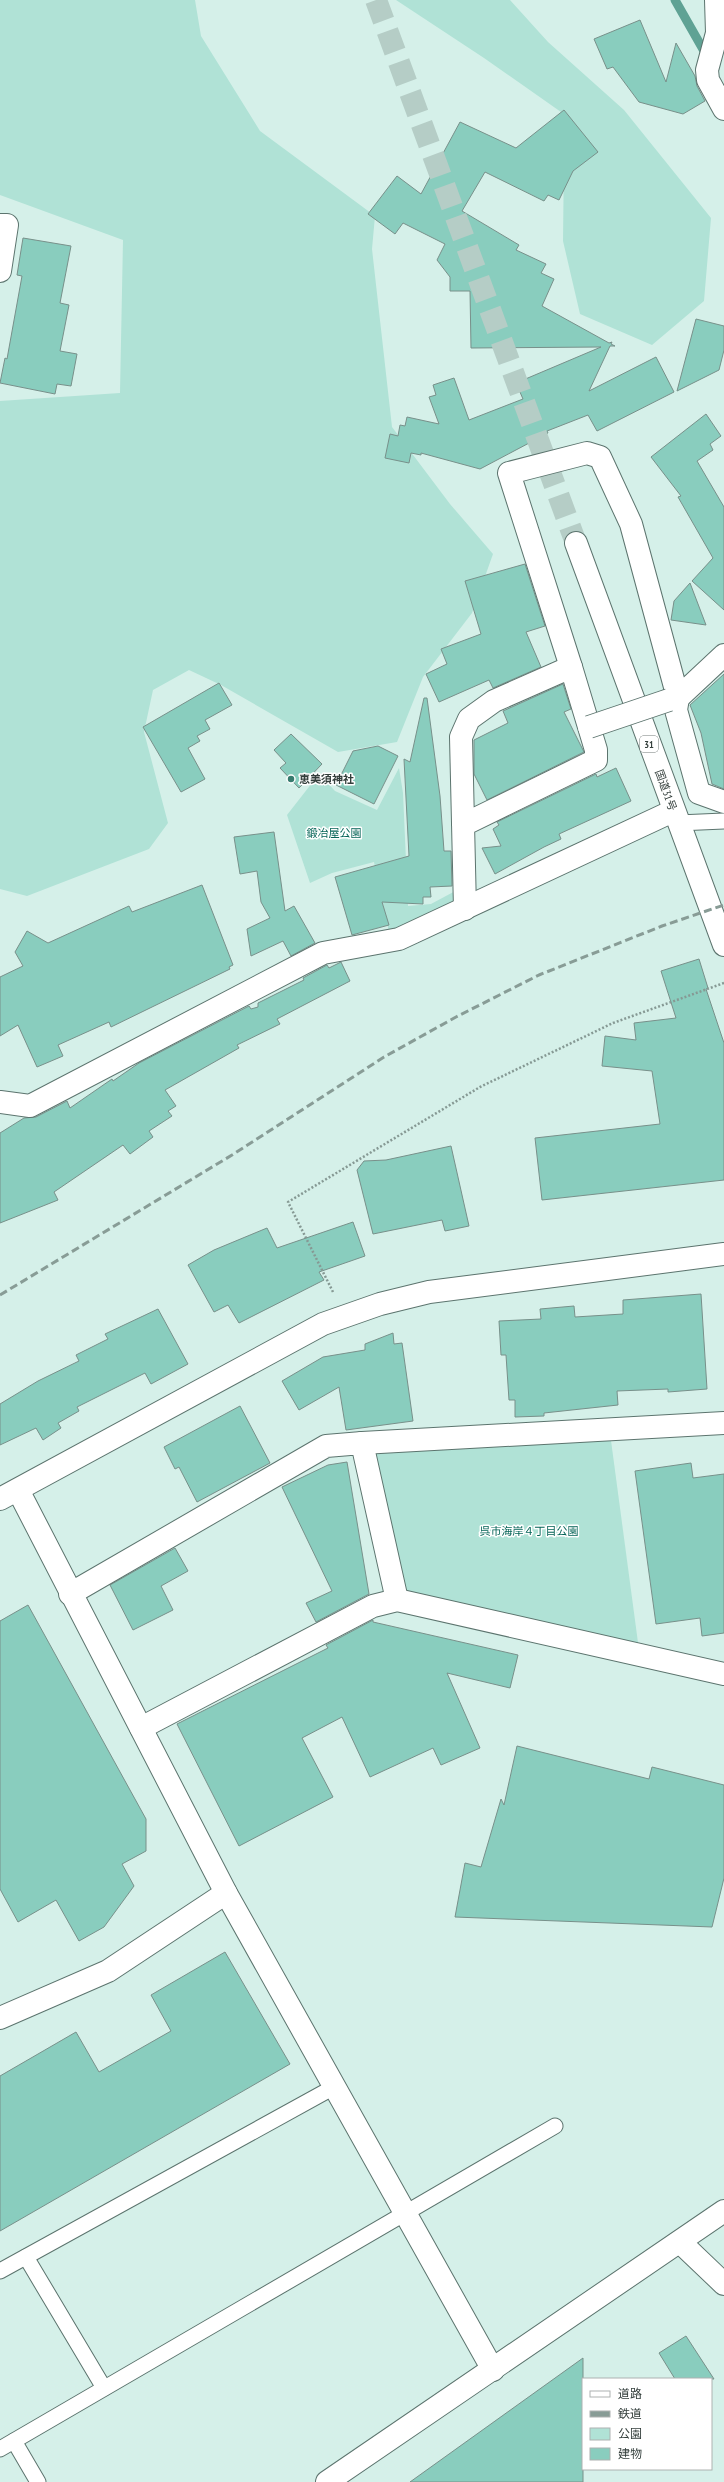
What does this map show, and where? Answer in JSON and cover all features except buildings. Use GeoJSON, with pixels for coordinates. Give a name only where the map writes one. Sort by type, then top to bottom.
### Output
{"type":"FeatureCollection","features":[{"type":"Feature","properties":{"kind":"main road"},"geometry":{"type":"LineString","coordinates":[[716,0],[717,33],[709,59],[708,80],[724,109]]}},
{"type":"Feature","properties":{"kind":"main road"},"geometry":{"type":"LineString","coordinates":[[0,225],[7,225],[0,271]]}},
{"type":"Feature","properties":{"kind":"main road"},"geometry":{"type":"LineString","coordinates":[[463,825],[596,760],[596,750],[571,667],[509,474],[587,453],[600,457],[631,524],[676,710],[699,793],[724,802]]}},
{"type":"Feature","properties":{"kind":"main road","name":"国道31号"},"geometry":{"type":"LineString","coordinates":[[576,543],[724,945]]}},
{"type":"Feature","properties":{"kind":"main road"},"geometry":{"type":"LineString","coordinates":[[589,727],[674,699],[724,655]]}},
{"type":"Feature","properties":{"kind":"main road"},"geometry":{"type":"LineString","coordinates":[[465,909],[461,737],[469,719],[494,701],[571,667]]}},
{"type":"Feature","properties":{"kind":"main road"},"geometry":{"type":"LineString","coordinates":[[0,1102],[30,1106],[323,953],[399,940],[465,909],[676,817]]}},
{"type":"Feature","properties":{"kind":"main road"},"geometry":{"type":"LineString","coordinates":[[493,2370],[226,1893],[70,1594],[9,1495],[323,1324],[380,1304],[429,1292],[724,1254]]}},
{"type":"Feature","properties":{"kind":"main road"},"geometry":{"type":"LineString","coordinates":[[70,1594],[326,1446],[724,1423]]}},
{"type":"Feature","properties":{"kind":"main road"},"geometry":{"type":"LineString","coordinates":[[362,1443],[397,1600]]}},
{"type":"Feature","properties":{"kind":"main road"},"geometry":{"type":"LineString","coordinates":[[141,1728],[373,1606],[397,1600],[724,1674]]}},
{"type":"Feature","properties":{"kind":"main road"},"geometry":{"type":"LineString","coordinates":[[0,2018],[108,1972],[226,1893]]}},
{"type":"Feature","properties":{"kind":"main road"},"geometry":{"type":"LineString","coordinates":[[327,2482],[724,2211]]}},
{"type":"Feature","properties":{"kind":"main road"},"geometry":{"type":"LineString","coordinates":[[680,2242],[724,2284]]}},
{"type":"Feature","properties":{"kind":"lane"},"geometry":{"type":"LineString","coordinates":[[676,817],[724,821]]}},
{"type":"Feature","properties":{"kind":"lane"},"geometry":{"type":"LineString","coordinates":[[0,2271],[334,2087]]}},
{"type":"Feature","properties":{"kind":"lane"},"geometry":{"type":"LineString","coordinates":[[0,2449],[555,2126]]}},
{"type":"Feature","properties":{"kind":"lane"},"geometry":{"type":"LineString","coordinates":[[26,2257],[104,2388]]}},
{"type":"Feature","properties":{"kind":"lane"},"geometry":{"type":"LineString","coordinates":[[14,2441],[38,2482]]}},
{"type":"Feature","properties":{"kind":"path"},"geometry":{"type":"LineString","coordinates":[[334,1294],[288,1202],[480,1087],[613,1023],[724,983]]}},
{"type":"Feature","properties":{"kind":"green space"},"geometry":{"type":"Polygon","coordinates":[[[0,0],[195,0],[201,36],[260,131],[375,216],[372,249],[392,427],[450,504],[493,554],[472,613],[423,677],[397,742],[338,752],[221,685],[189,670],[153,690],[144,732],[168,823],[149,849],[27,896],[0,889],[0,401],[120,393],[123,240],[0,195],[0,0]]]}},
{"type":"Feature","properties":{"kind":"green space"},"geometry":{"type":"Polygon","coordinates":[[[396,0],[510,0],[548,42],[624,110],[711,218],[704,301],[652,345],[580,314],[563,241],[564,154],[561,112],[484,58],[396,0]]]}},
{"type":"Feature","properties":{"kind":"green space","name":"鍛冶屋公園"},"geometry":{"type":"Polygon","coordinates":[[[399,768],[403,793],[408,906],[431,904],[459,889],[461,906],[390,937],[374,862],[332,873],[310,883],[287,815],[319,774],[335,791],[377,810],[399,768]]]}},
{"type":"Feature","properties":{"kind":"green space","name":"呉市海岸４丁目公園"},"geometry":{"type":"Polygon","coordinates":[[[610,1433],[639,1650],[400,1596],[367,1448],[610,1433]]]}},
{"type":"Feature","properties":{"kind":"waterway"},"geometry":{"type":"LineString","coordinates":[[675,0],[708,58]]}},
{"type":"Feature","properties":{"kind":"tunnel"},"geometry":{"type":"LineString","coordinates":[[376,0],[576,543]]}},
{"type":"Feature","properties":{"kind":"railway"},"geometry":{"type":"LineString","coordinates":[[0,1295],[232,1155],[384,1057],[456,1017],[539,975],[662,926],[724,905]]}},
{"type":"Feature","properties":{"kind":"place","name":"恵美須神社"},"geometry":{"type":"Point","coordinates":[291,779]}}]}
